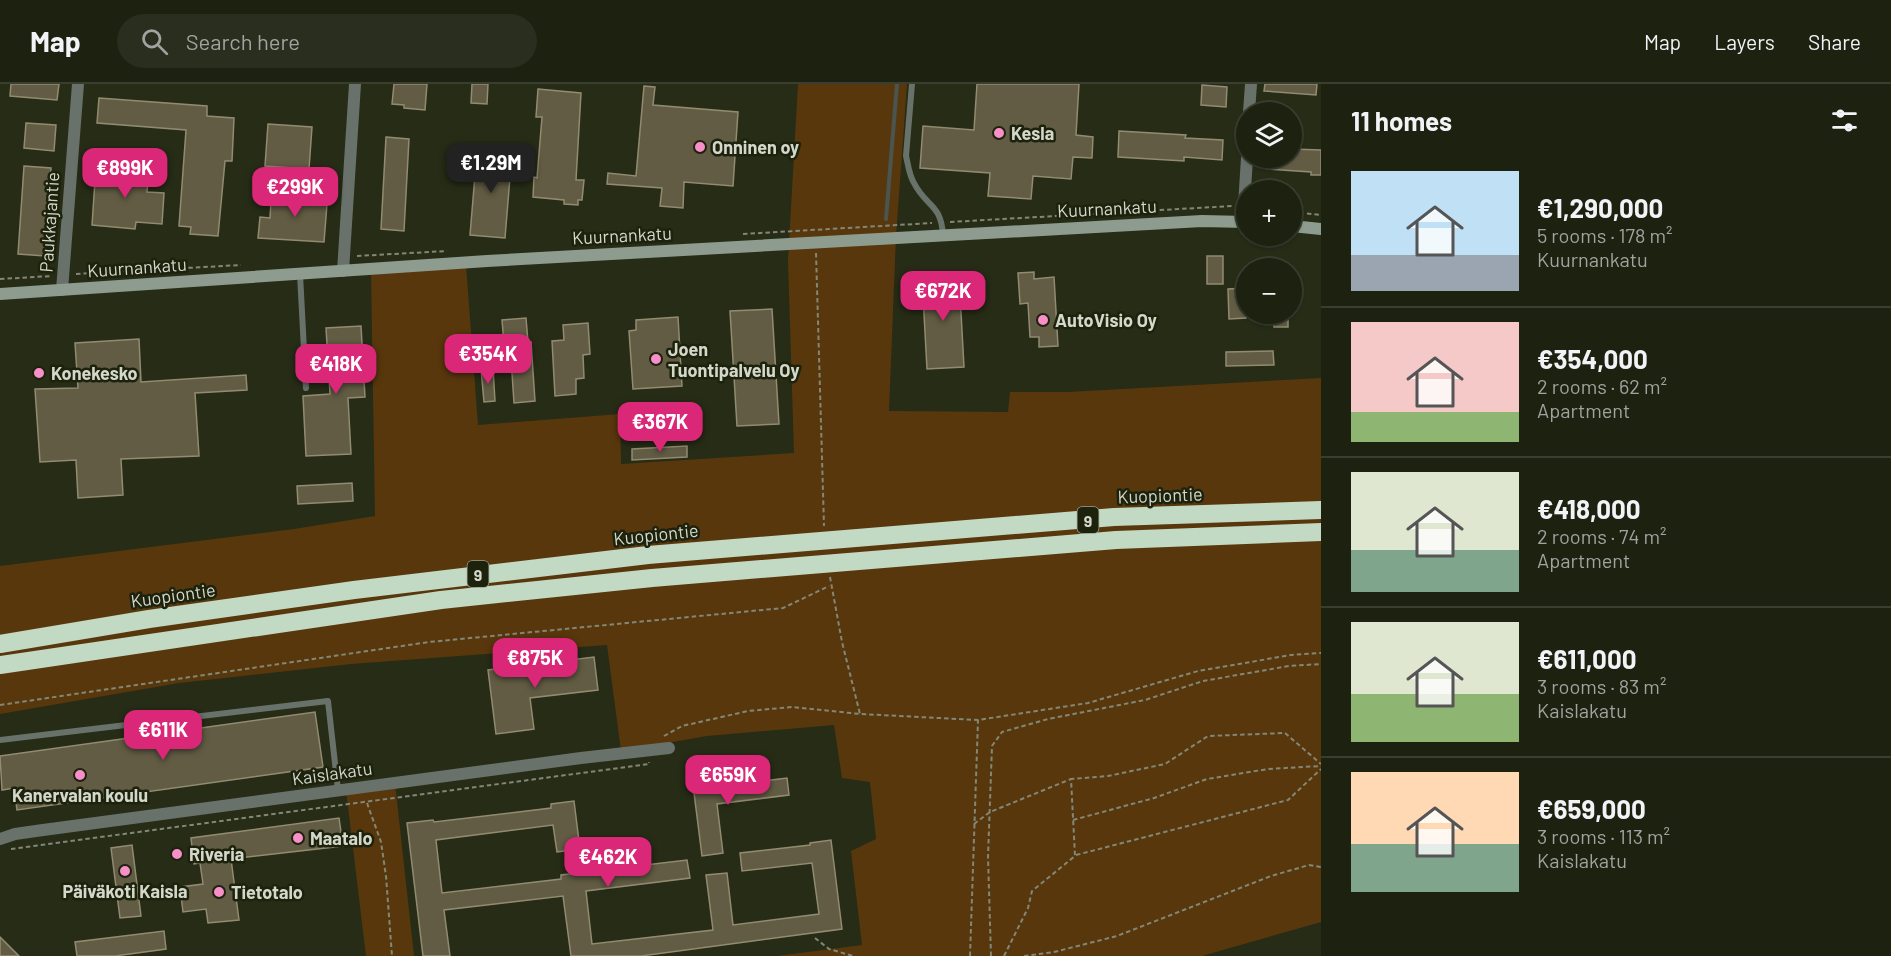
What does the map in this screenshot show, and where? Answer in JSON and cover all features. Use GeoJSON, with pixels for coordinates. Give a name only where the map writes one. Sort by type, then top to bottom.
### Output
{"type":"FeatureCollection","features":[{"type":"Feature","properties":{"kind":"highway","name":"Kuopiontie"},"geometry":{"type":"LineString","coordinates":[[0,644],[148,619],[438,579],[648,555],[1114,518],[1321,510]]}},
{"type":"Feature","properties":{"kind":"highway","name":"9"},"geometry":{"type":"LineString","coordinates":[[0,665],[441,600],[652,578],[1116,540],[1321,532]]}},
{"type":"Feature","properties":{"kind":"street","name":"Paukkajantie"},"geometry":{"type":"LineString","coordinates":[[62,290],[78,84]]}},
{"type":"Feature","properties":{"kind":"street"},"geometry":{"type":"LineString","coordinates":[[343,271],[355,84]]}},
{"type":"Feature","properties":{"kind":"street"},"geometry":{"type":"LineString","coordinates":[[1250,102],[1251,84]]}},
{"type":"Feature","properties":{"kind":"street","name":"Kuurnankatu"},"geometry":{"type":"LineString","coordinates":[[0,294],[815,236],[943,236],[1236,221]]}},
{"type":"Feature","properties":{"kind":"street"},"geometry":{"type":"LineString","coordinates":[[1302,227],[1321,229]]}},
{"type":"Feature","properties":{"kind":"street","name":"Kaislakatu"},"geometry":{"type":"LineString","coordinates":[[2,844],[15,834],[669,748]]}},
{"type":"Feature","properties":{"kind":"lane"},"geometry":{"type":"LineString","coordinates":[[912,84],[906,156],[908,167],[914,183],[938,212],[942,222],[943,236]]}},
{"type":"Feature","properties":{"kind":"lane"},"geometry":{"type":"LineString","coordinates":[[300,274],[306,388]]}},
{"type":"Feature","properties":{"kind":"lane"},"geometry":{"type":"LineString","coordinates":[[0,740],[328,701],[338,791]]}},
{"type":"Feature","properties":{"kind":"path"},"geometry":{"type":"LineString","coordinates":[[1302,213],[1321,215]]}},
{"type":"Feature","properties":{"kind":"path"},"geometry":{"type":"LineString","coordinates":[[815,236],[824,524]]}},
{"type":"Feature","properties":{"kind":"path"},"geometry":{"type":"LineString","coordinates":[[830,578],[842,642],[860,714]]}},
{"type":"Feature","properties":{"kind":"path"},"geometry":{"type":"LineString","coordinates":[[0,705],[429,642],[783,608],[829,586]]}},
{"type":"Feature","properties":{"kind":"path"},"geometry":{"type":"LineString","coordinates":[[2,844],[367,802],[649,764],[651,744],[682,726],[748,711],[792,707],[860,714],[978,720],[1088,703],[1198,671],[1321,652]]}},
{"type":"Feature","properties":{"kind":"path"},"geometry":{"type":"LineString","coordinates":[[991,956],[988,857],[992,746],[1002,732],[1048,719],[1144,700],[1203,681],[1289,666],[1321,664]]}},
{"type":"Feature","properties":{"kind":"path"},"geometry":{"type":"LineString","coordinates":[[970,956],[978,720]]}},
{"type":"Feature","properties":{"kind":"path"},"geometry":{"type":"LineString","coordinates":[[974,824],[990,812],[1071,779],[1108,776],[1165,764],[1208,736],[1285,733],[1321,766]]}},
{"type":"Feature","properties":{"kind":"path"},"geometry":{"type":"LineString","coordinates":[[1073,820],[1154,798],[1207,779],[1268,769],[1321,766]]}},
{"type":"Feature","properties":{"kind":"path"},"geometry":{"type":"LineString","coordinates":[[1004,956],[1028,908],[1032,891],[1075,856],[1288,800],[1321,766]]}},
{"type":"Feature","properties":{"kind":"path"},"geometry":{"type":"LineString","coordinates":[[1071,779],[1075,856]]}},
{"type":"Feature","properties":{"kind":"path"},"geometry":{"type":"LineString","coordinates":[[367,802],[381,842],[392,956]]}},
{"type":"Feature","properties":{"kind":"path"},"geometry":{"type":"LineString","coordinates":[[1024,956],[1054,952],[1116,936],[1271,876],[1309,865],[1321,867]]}},
{"type":"Feature","properties":{"kind":"path"},"geometry":{"type":"LineString","coordinates":[[815,938],[829,949],[853,956]]}},
{"type":"Feature","properties":{"kind":"shaded area"},"geometry":{"type":"Polygon","coordinates":[[[798,84],[907,84],[896,236],[889,411],[1008,412],[1010,392],[1068,392],[1321,378],[1321,922],[1202,956],[777,956],[862,945],[851,851],[876,839],[870,782],[842,778],[834,725],[707,736],[621,751],[607,645],[351,664],[179,683],[0,714],[0,566],[294,529],[375,516],[371,271],[466,265],[478,425],[620,414],[621,464],[794,453],[788,261],[798,84]]]}},
{"type":"Feature","properties":{"kind":"shaded area"},"geometry":{"type":"Polygon","coordinates":[[[395,783],[414,956],[366,956],[346,790],[395,783]]]}},
{"type":"Feature","properties":{"kind":"building"},"geometry":{"type":"Polygon","coordinates":[[[11,84],[59,84],[57,100],[10,96],[11,84]]]}},
{"type":"Feature","properties":{"kind":"building"},"geometry":{"type":"Polygon","coordinates":[[[394,84],[427,84],[425,110],[392,104],[394,84]]]}},
{"type":"Feature","properties":{"kind":"building"},"geometry":{"type":"Polygon","coordinates":[[[472,84],[488,84],[487,104],[471,103],[472,84]]]}},
{"type":"Feature","properties":{"kind":"building","name":"Kesla"},"geometry":{"type":"Polygon","coordinates":[[[977,84],[1079,84],[1076,135],[1093,137],[1092,158],[1073,157],[1071,179],[1033,176],[1031,199],[988,196],[990,173],[920,168],[923,126],[974,130],[977,84]]]}},
{"type":"Feature","properties":{"kind":"building"},"geometry":{"type":"Polygon","coordinates":[[[1265,84],[1317,84],[1316,95],[1264,91],[1265,84]]]}},
{"type":"Feature","properties":{"kind":"building"},"geometry":{"type":"Polygon","coordinates":[[[1202,85],[1227,87],[1226,107],[1201,105],[1202,85]]]}},
{"type":"Feature","properties":{"kind":"building","name":"Onninen oy"},"geometry":{"type":"Polygon","coordinates":[[[644,86],[655,87],[653,105],[738,112],[733,186],[684,182],[683,208],[660,206],[662,188],[607,184],[608,173],[636,176],[644,86]]]}},
{"type":"Feature","properties":{"kind":"building"},"geometry":{"type":"Polygon","coordinates":[[[538,89],[581,93],[576,180],[584,180],[582,200],[578,200],[578,205],[564,204],[564,200],[533,197],[534,177],[537,178],[542,117],[536,117],[538,89]]]}},
{"type":"Feature","properties":{"kind":"building"},"geometry":{"type":"Polygon","coordinates":[[[99,98],[207,106],[207,116],[234,118],[232,161],[225,161],[218,236],[190,234],[191,227],[179,226],[186,130],[97,123],[99,98]]]}},
{"type":"Feature","properties":{"kind":"building"},"geometry":{"type":"Polygon","coordinates":[[[26,123],[56,125],[54,151],[24,148],[26,123]]]}},
{"type":"Feature","properties":{"kind":"building"},"geometry":{"type":"Polygon","coordinates":[[[268,124],[312,127],[309,169],[265,166],[268,124]]]}},
{"type":"Feature","properties":{"kind":"building"},"geometry":{"type":"Polygon","coordinates":[[[1119,131],[1223,140],[1222,160],[1184,157],[1184,161],[1118,157],[1119,131]]]}},
{"type":"Feature","properties":{"kind":"building"},"geometry":{"type":"Polygon","coordinates":[[[386,137],[409,139],[404,231],[381,229],[386,137]]]}},
{"type":"Feature","properties":{"kind":"building"},"geometry":{"type":"Polygon","coordinates":[[[1302,149],[1321,150],[1321,175],[1311,175],[1311,172],[1267,169],[1302,168],[1302,149]]]}},
{"type":"Feature","properties":{"kind":"building"},"geometry":{"type":"Polygon","coordinates":[[[477,151],[512,153],[505,238],[470,235],[477,151]]]}},
{"type":"Feature","properties":{"kind":"building"},"geometry":{"type":"Polygon","coordinates":[[[24,166],[51,168],[45,256],[18,254],[24,166]]]}},
{"type":"Feature","properties":{"kind":"building"},"geometry":{"type":"Polygon","coordinates":[[[96,166],[149,170],[147,192],[164,193],[162,224],[136,222],[135,229],[92,225],[96,166]]]}},
{"type":"Feature","properties":{"kind":"building"},"geometry":{"type":"Polygon","coordinates":[[[282,186],[309,188],[308,203],[327,204],[324,242],[258,238],[260,217],[270,218],[271,201],[281,201],[282,186]]]}},
{"type":"Feature","properties":{"kind":"building"},"geometry":{"type":"Polygon","coordinates":[[[1207,256],[1223,256],[1223,284],[1207,284],[1207,256]]]}},
{"type":"Feature","properties":{"kind":"building","name":"AutoVisio Oy"},"geometry":{"type":"Polygon","coordinates":[[[1034,272],[1034,279],[1054,277],[1058,346],[1039,347],[1039,337],[1030,337],[1028,303],[1020,304],[1018,273],[1034,272]]]}},
{"type":"Feature","properties":{"kind":"building"},"geometry":{"type":"Polygon","coordinates":[[[959,276],[964,367],[927,369],[922,277],[959,276]]]}},
{"type":"Feature","properties":{"kind":"building"},"geometry":{"type":"Polygon","coordinates":[[[1228,289],[1236,289],[1236,319],[1229,319],[1228,289]]]}},
{"type":"Feature","properties":{"kind":"building"},"geometry":{"type":"Polygon","coordinates":[[[772,309],[779,424],[737,426],[730,311],[772,309]]]}},
{"type":"Feature","properties":{"kind":"building","name":"Joen Tuontipalvelu Oy"},"geometry":{"type":"Polygon","coordinates":[[[678,317],[682,386],[633,389],[629,331],[636,330],[636,320],[678,317]]]}},
{"type":"Feature","properties":{"kind":"building"},"geometry":{"type":"Polygon","coordinates":[[[526,318],[528,342],[531,342],[535,401],[514,403],[510,343],[504,344],[502,320],[526,318]]]}},
{"type":"Feature","properties":{"kind":"building"},"geometry":{"type":"Polygon","coordinates":[[[588,323],[590,354],[583,355],[584,378],[576,379],[576,394],[555,396],[552,341],[564,340],[563,325],[588,323]]]}},
{"type":"Feature","properties":{"kind":"building"},"geometry":{"type":"Polygon","coordinates":[[[1274,324],[1288,324],[1288,327],[1274,327],[1274,324]]]}},
{"type":"Feature","properties":{"kind":"building"},"geometry":{"type":"Polygon","coordinates":[[[361,326],[365,397],[348,398],[351,454],[306,456],[303,396],[330,394],[326,328],[361,326]]]}},
{"type":"Feature","properties":{"kind":"building"},"geometry":{"type":"Polygon","coordinates":[[[139,339],[141,382],[246,375],[247,390],[195,393],[199,456],[121,459],[123,495],[78,498],[76,460],[40,462],[35,389],[78,388],[75,343],[139,339]]]}},
{"type":"Feature","properties":{"kind":"building"},"geometry":{"type":"Polygon","coordinates":[[[1273,351],[1274,365],[1226,366],[1226,352],[1273,351]]]}},
{"type":"Feature","properties":{"kind":"building"},"geometry":{"type":"Polygon","coordinates":[[[493,368],[495,401],[484,402],[481,369],[493,368]]]}},
{"type":"Feature","properties":{"kind":"building"},"geometry":{"type":"Polygon","coordinates":[[[687,446],[687,457],[632,460],[632,449],[687,446]]]}},
{"type":"Feature","properties":{"kind":"building"},"geometry":{"type":"Polygon","coordinates":[[[352,483],[353,501],[298,504],[297,486],[352,483]]]}},
{"type":"Feature","properties":{"kind":"building"},"geometry":{"type":"Polygon","coordinates":[[[594,657],[598,690],[530,698],[534,729],[496,734],[488,670],[594,657]]]}},
{"type":"Feature","properties":{"kind":"building"},"geometry":{"type":"Polygon","coordinates":[[[315,712],[323,767],[17,810],[14,788],[2,790],[0,756],[315,712]]]}},
{"type":"Feature","properties":{"kind":"building"},"geometry":{"type":"Polygon","coordinates":[[[787,778],[789,795],[717,804],[723,853],[702,856],[693,785],[714,782],[715,787],[787,778]]]}},
{"type":"Feature","properties":{"kind":"building"},"geometry":{"type":"Polygon","coordinates":[[[574,801],[580,849],[557,852],[553,825],[436,840],[442,893],[561,879],[561,875],[687,860],[690,878],[586,891],[592,944],[713,930],[706,875],[727,873],[733,925],[819,914],[812,863],[742,871],[740,853],[810,845],[810,843],[831,840],[842,929],[641,956],[571,956],[563,896],[444,910],[450,956],[423,956],[407,823],[433,820],[434,822],[551,808],[551,804],[574,801]]]}},
{"type":"Feature","properties":{"kind":"building"},"geometry":{"type":"Polygon","coordinates":[[[339,818],[343,846],[231,859],[239,920],[208,923],[206,909],[183,912],[180,887],[203,884],[200,863],[194,864],[191,838],[339,818]]]}},
{"type":"Feature","properties":{"kind":"building"},"geometry":{"type":"Polygon","coordinates":[[[132,845],[141,916],[120,918],[111,848],[132,845]]]}},
{"type":"Feature","properties":{"kind":"building"},"geometry":{"type":"Polygon","coordinates":[[[164,931],[166,949],[115,956],[77,956],[75,942],[164,931]]]}},
{"type":"Feature","properties":{"kind":"building"},"geometry":{"type":"Polygon","coordinates":[[[0,937],[19,956],[0,956],[0,937]]]}},
{"type":"Feature","properties":{"kind":"waterway"},"geometry":{"type":"LineString","coordinates":[[886,219],[897,84]]}},
{"type":"Feature","properties":{"kind":"place","name":"Kesla"},"geometry":{"type":"Point","coordinates":[999,133]}},
{"type":"Feature","properties":{"kind":"place","name":"Onninen oy"},"geometry":{"type":"Point","coordinates":[700,147]}},
{"type":"Feature","properties":{"kind":"place","name":"AutoVisio Oy"},"geometry":{"type":"Point","coordinates":[1043,320]}},
{"type":"Feature","properties":{"kind":"place","name":"Joen Tuontipalvelu Oy"},"geometry":{"type":"Point","coordinates":[656,359]}},
{"type":"Feature","properties":{"kind":"place","name":"Konekesko"},"geometry":{"type":"Point","coordinates":[39,373]}},
{"type":"Feature","properties":{"kind":"place","name":"Kanervalan koulu"},"geometry":{"type":"Point","coordinates":[80,775]}},
{"type":"Feature","properties":{"kind":"place","name":"Maatalo"},"geometry":{"type":"Point","coordinates":[298,838]}},
{"type":"Feature","properties":{"kind":"place","name":"Riveria"},"geometry":{"type":"Point","coordinates":[177,854]}},
{"type":"Feature","properties":{"kind":"place","name":"Päiväkoti Kaisla"},"geometry":{"type":"Point","coordinates":[125,871]}},
{"type":"Feature","properties":{"kind":"place","name":"Tietotalo"},"geometry":{"type":"Point","coordinates":[219,892]}}]}
